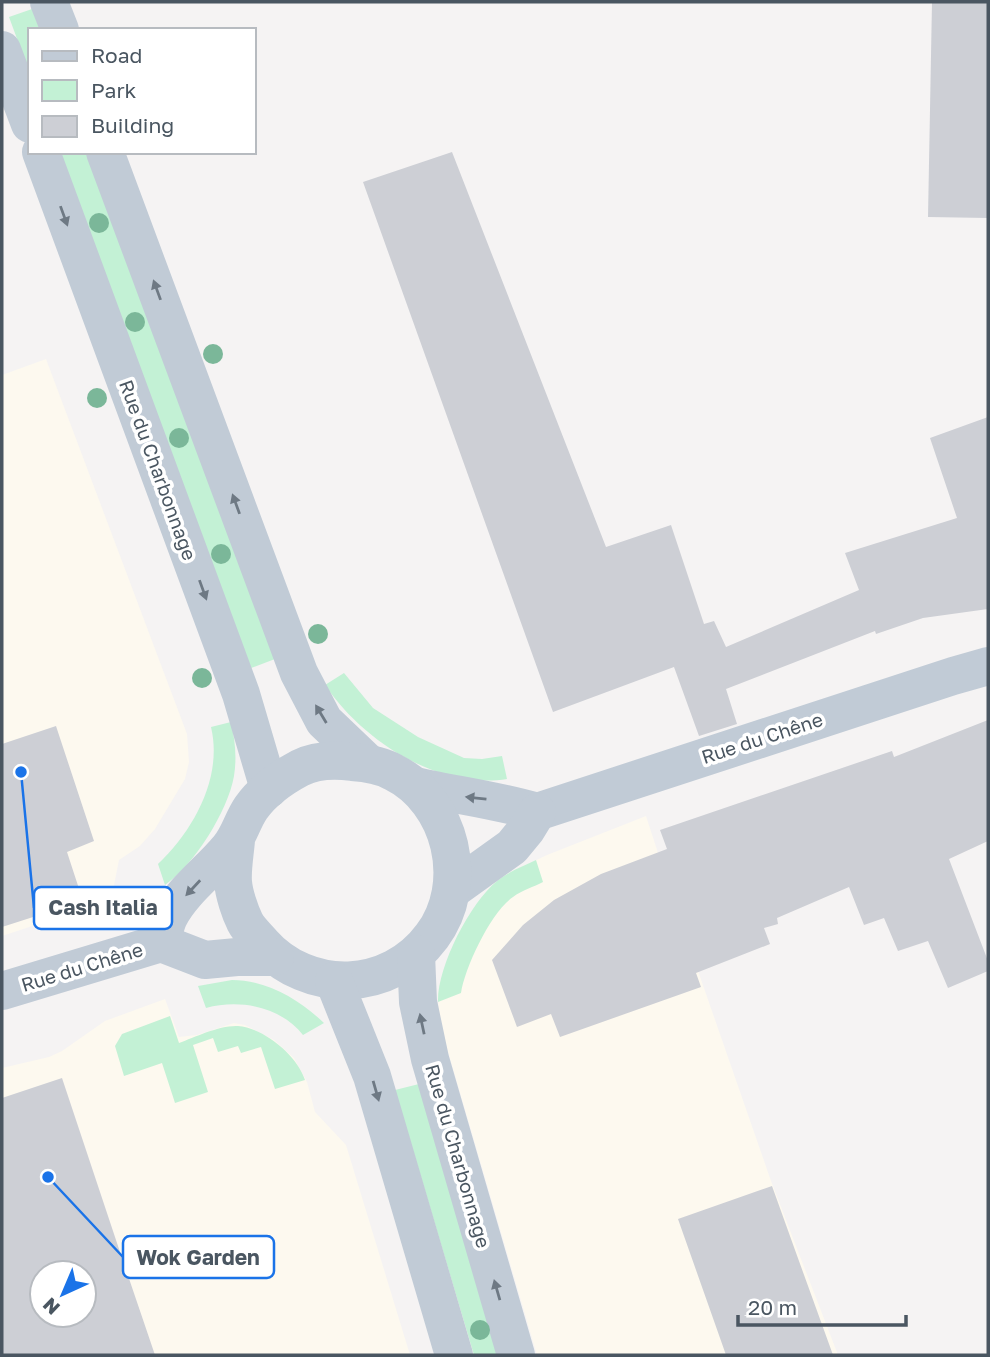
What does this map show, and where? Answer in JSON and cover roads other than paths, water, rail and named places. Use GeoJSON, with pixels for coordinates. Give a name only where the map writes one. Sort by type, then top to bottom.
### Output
{"type":"FeatureCollection","features":[{"type":"Feature","properties":{"kind":"main road"},"geometry":{"type":"LineString","coordinates":[[49,2],[59,28]]}},
{"type":"Feature","properties":{"kind":"main road"},"geometry":{"type":"LineString","coordinates":[[2,50],[28,119]]}},
{"type":"Feature","properties":{"kind":"main road","name":"Rue du Charbonnage"},"geometry":{"type":"LineString","coordinates":[[42,154],[241,694],[269,789]]}},
{"type":"Feature","properties":{"kind":"main road"},"geometry":{"type":"LineString","coordinates":[[106,154],[299,673],[324,721],[368,763]]}},
{"type":"Feature","properties":{"kind":"main road","name":"Rue du Chêne"},"geometry":{"type":"LineString","coordinates":[[415,786],[487,799],[537,812],[988,666]]}},
{"type":"Feature","properties":{"kind":"main road","name":"Rue du Chêne"},"geometry":{"type":"LineString","coordinates":[[162,943],[169,917],[236,840],[251,808],[269,789],[302,767],[335,760],[368,763],[393,772],[415,786],[439,816],[452,852],[452,890],[445,914],[433,936],[415,954],[391,970],[364,980],[334,981],[303,974],[275,957],[246,925],[233,883],[236,840]]}},
{"type":"Feature","properties":{"kind":"main road"},"geometry":{"type":"LineString","coordinates":[[452,890],[486,863],[512,847],[537,812]]}},
{"type":"Feature","properties":{"kind":"main road","name":"Rue du Chêne"},"geometry":{"type":"LineString","coordinates":[[2,991],[162,943],[205,960],[275,957]]}},
{"type":"Feature","properties":{"kind":"main road","name":"Rue du Charbonnage"},"geometry":{"type":"LineString","coordinates":[[415,954],[418,1002],[430,1059],[516,1355]]}},
{"type":"Feature","properties":{"kind":"main road"},"geometry":{"type":"LineString","coordinates":[[334,981],[372,1076],[454,1355]]}},
{"type":"Feature","properties":{"kind":"place","name":"Cash Italia"},"geometry":{"type":"Point","coordinates":[21,772]}},
{"type":"Feature","properties":{"kind":"place","name":"Wok Garden"},"geometry":{"type":"Point","coordinates":[48,1177]}}]}
